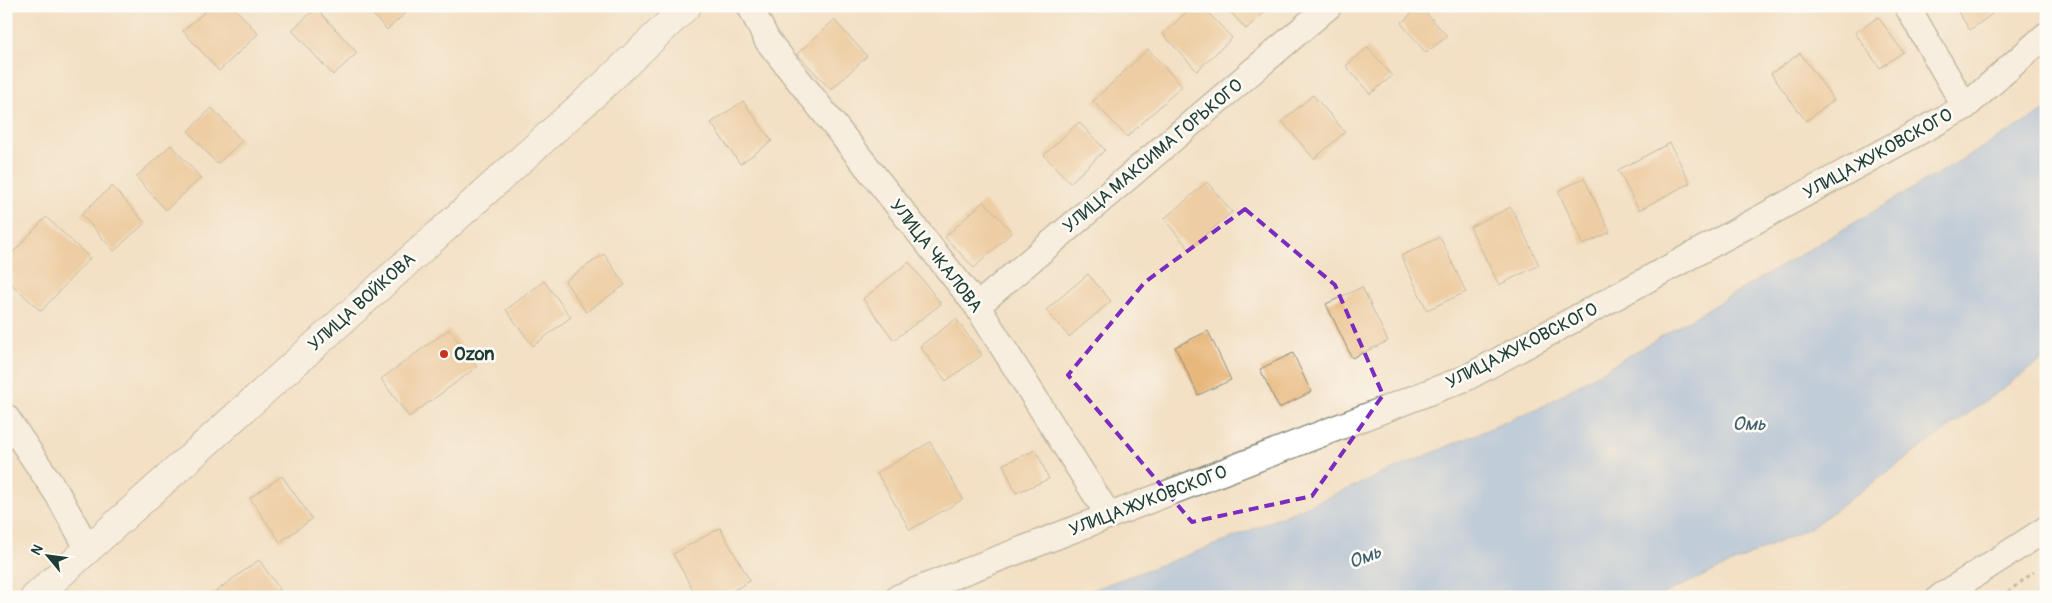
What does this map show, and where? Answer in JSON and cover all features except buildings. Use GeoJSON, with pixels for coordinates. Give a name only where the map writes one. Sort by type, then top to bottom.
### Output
{"type":"FeatureCollection","features":[{"type":"Feature","properties":{"kind":"main road","name":"УЛИЦА ВОЙКОВА"},"geometry":{"type":"LineString","coordinates":[[35,597],[595,93],[687,6]]}},
{"type":"Feature","properties":{"kind":"street","name":"УЛИЦА ЧКАЛОВА"},"geometry":{"type":"LineString","coordinates":[[750,6],[768,40],[977,306],[1109,516]]}},
{"type":"Feature","properties":{"kind":"street","name":"УЛИЦА МАКСИМА ГОРЬКОГО"},"geometry":{"type":"LineString","coordinates":[[977,306],[1329,6]]}},
{"type":"Feature","properties":{"kind":"street"},"geometry":{"type":"LineString","coordinates":[[1907,6],[1965,107]]}},
{"type":"Feature","properties":{"kind":"street","name":"УЛИЦА ЖУКОВСКОГО"},"geometry":{"type":"LineString","coordinates":[[899,597],[1466,378],[1965,107],[2046,35]]}},
{"type":"Feature","properties":{"kind":"street"},"geometry":{"type":"LineString","coordinates":[[6,417],[58,495],[88,549]]}},
{"type":"Feature","properties":{"kind":"street"},"geometry":{"type":"LineString","coordinates":[[1940,597],[2046,529]]}},
{"type":"Feature","properties":{"kind":"path"},"geometry":{"type":"LineString","coordinates":[[2001,597],[2038,569]]}},
{"type":"Feature","properties":{"kind":"highlighted area"},"geometry":{"type":"Polygon","coordinates":[[[1245,209],[1335,285],[1383,395],[1312,496],[1192,522],[1068,375],[1145,282],[1245,209]]]}},
{"type":"Feature","properties":{"kind":"water","name":"Омь"},"geometry":{"type":"Polygon","coordinates":[[[2046,110],[2046,357],[1812,527],[1657,597],[1073,597],[1220,543],[1543,406],[2046,110]]]}},
{"type":"Feature","properties":{"kind":"place","name":"Ozon"},"geometry":{"type":"Point","coordinates":[444,354]}}]}
